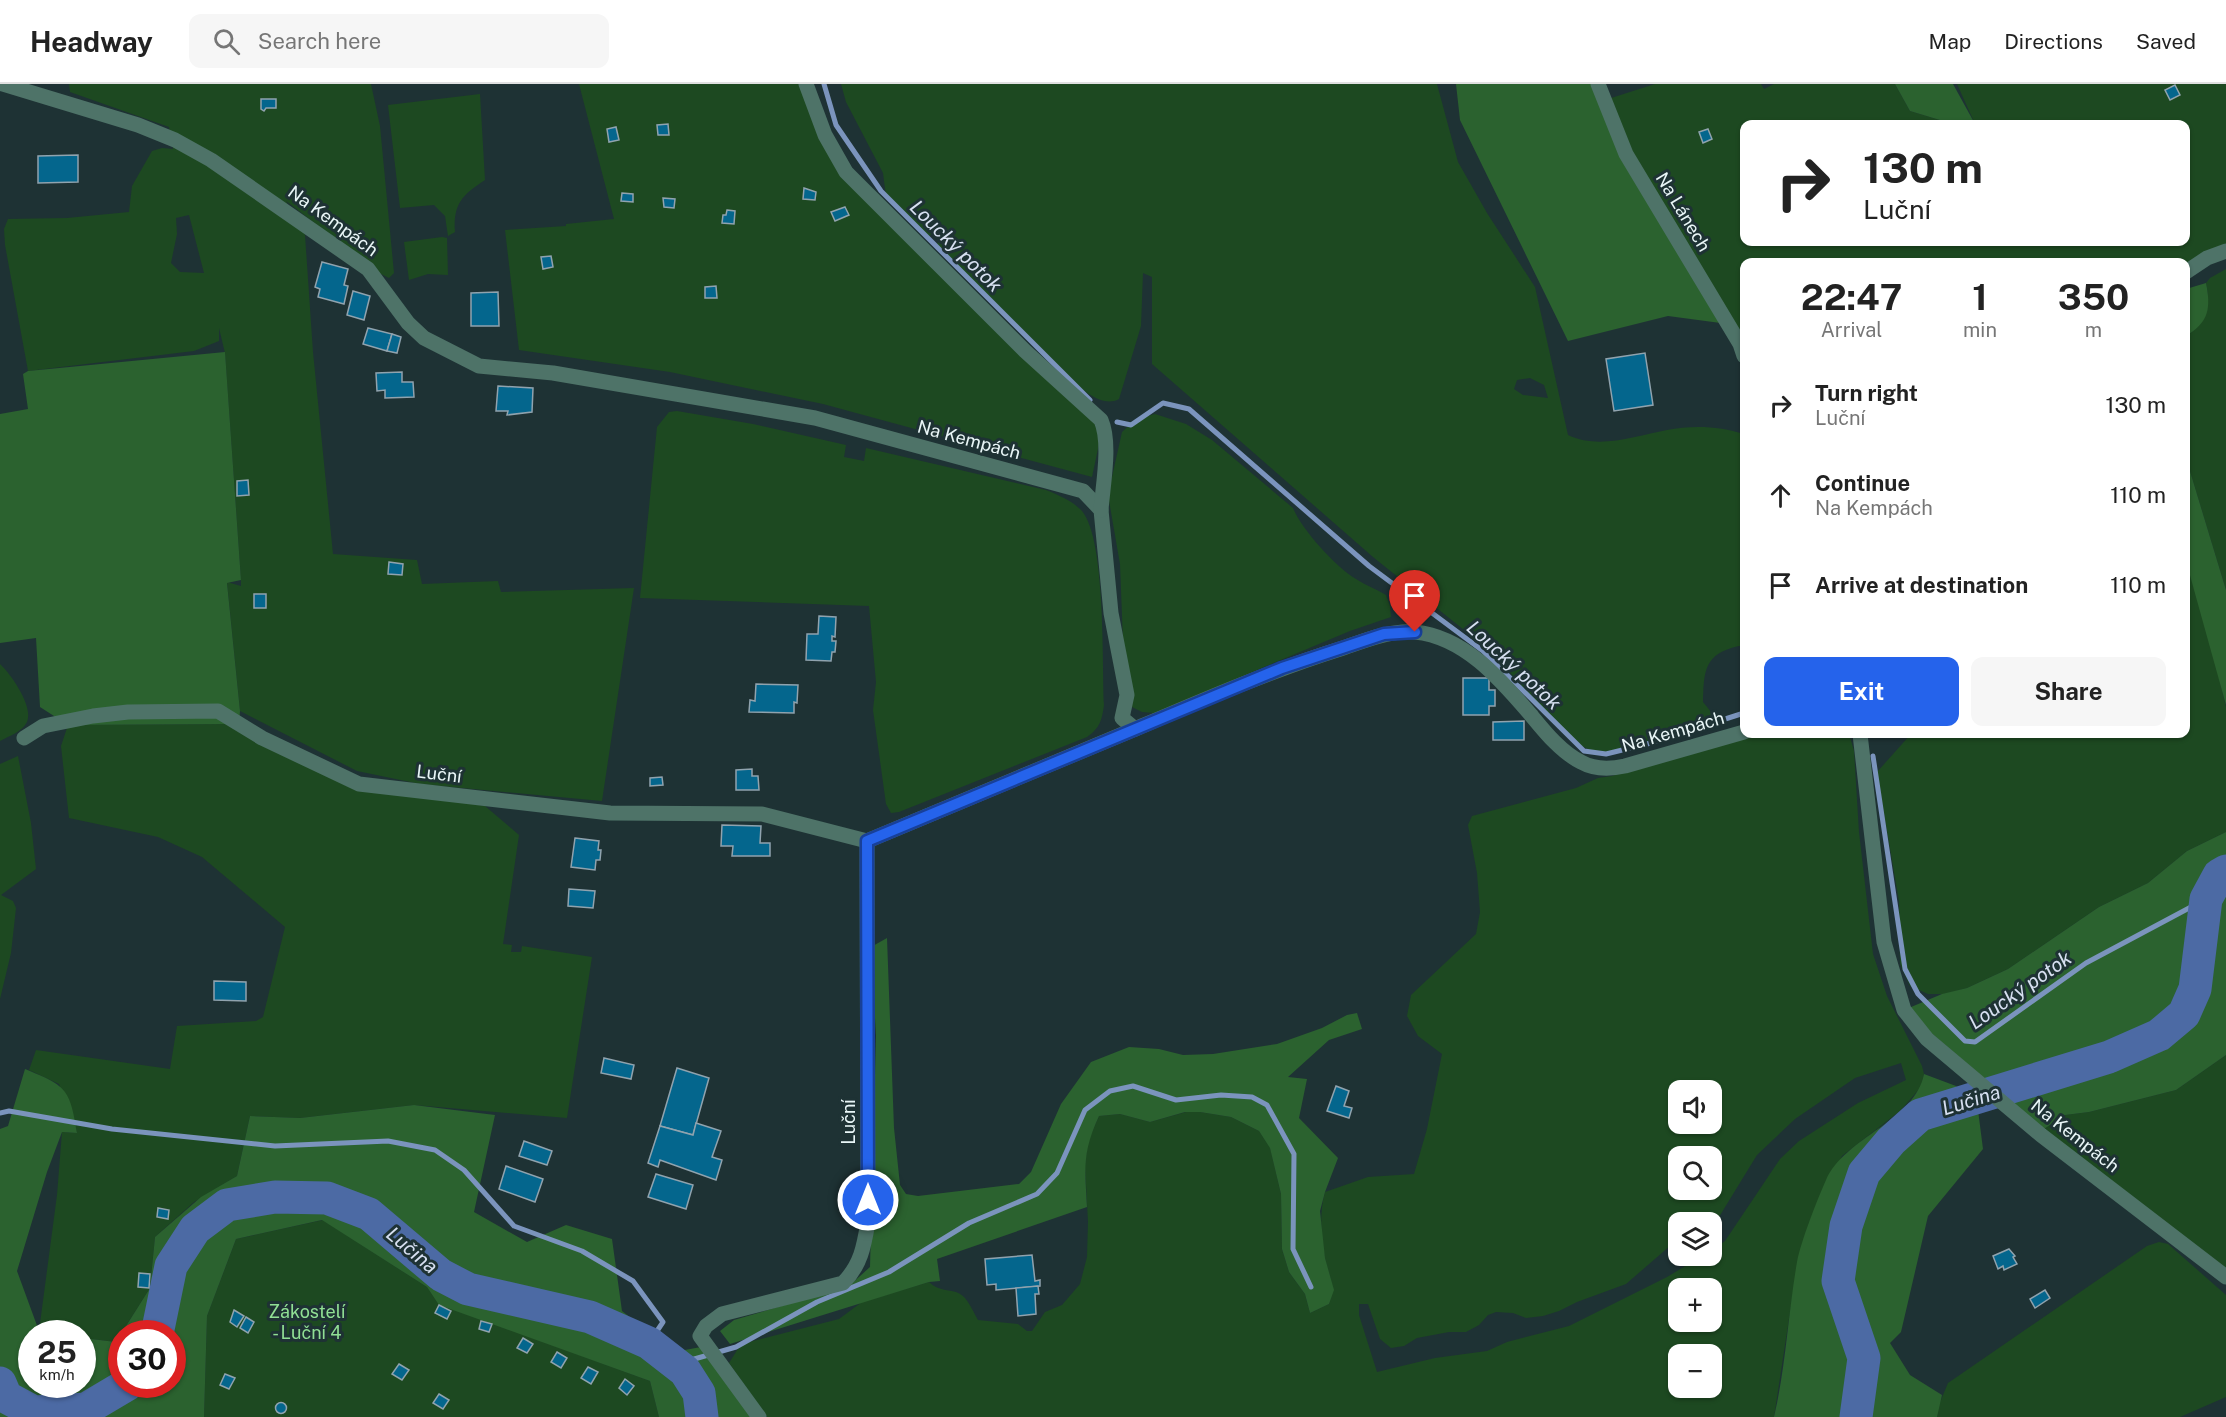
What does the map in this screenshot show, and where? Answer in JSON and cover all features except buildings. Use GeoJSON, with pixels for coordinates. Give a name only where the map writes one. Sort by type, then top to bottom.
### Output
{"type":"FeatureCollection","features":[{"type":"Feature","properties":{"kind":"street","name":"Na Kempách"},"geometry":{"type":"LineString","coordinates":[[3,84],[138,125],[175,140],[211,160],[368,269],[408,323],[424,338],[479,366],[553,373],[815,418],[1083,491],[1101,510]]}},
{"type":"Feature","properties":{"kind":"street"},"geometry":{"type":"LineString","coordinates":[[806,84],[825,135],[846,172],[1025,351],[1101,420],[1105,429],[1106,441],[1101,510],[1111,612],[1127,695],[1122,718],[1135,729],[867,841]]}},
{"type":"Feature","properties":{"kind":"street","name":"Na Lánech"},"geometry":{"type":"LineString","coordinates":[[1598,84],[1626,154],[1740,344]]}},
{"type":"Feature","properties":{"kind":"street"},"geometry":{"type":"LineString","coordinates":[[2190,269],[2207,258],[2226,251]]}},
{"type":"Feature","properties":{"kind":"street","name":"Na Kempách"},"geometry":{"type":"LineString","coordinates":[[1135,729],[1282,668],[1384,634],[1415,632],[1442,639],[1464,650],[1507,687],[1549,736],[1576,759],[1592,766],[1610,769],[1625,766],[1740,733]]}},
{"type":"Feature","properties":{"kind":"street","name":"Luční"},"geometry":{"type":"LineString","coordinates":[[24,738],[43,726],[93,716],[128,712],[218,711],[262,738],[359,784],[610,813],[762,814],[867,841],[868,1222],[862,1255],[854,1271],[843,1283],[722,1314],[706,1326],[700,1336],[759,1417]]}},
{"type":"Feature","properties":{"kind":"street","name":"Na Kempách"},"geometry":{"type":"LineString","coordinates":[[1860,738],[1884,942],[1904,1010],[1927,1039],[2021,1118],[2226,1277]]}},
{"type":"Feature","properties":{"kind":"green space"},"geometry":{"type":"Polygon","coordinates":[[[69,84],[371,84],[380,126],[394,273],[389,278],[379,273],[286,201],[305,235],[313,352],[333,554],[417,560],[422,584],[498,581],[501,592],[634,588],[602,801],[420,784],[357,771],[240,711],[227,582],[241,586],[241,580],[225,353],[219,328],[219,341],[194,351],[28,371],[5,245],[4,229],[8,219],[67,218],[129,212],[132,186],[152,151],[162,148],[173,149],[169,127],[70,92],[69,84]],[[189,215],[176,218],[177,234],[171,263],[180,272],[204,273],[189,215]]]}},
{"type":"Feature","properties":{"kind":"green space"},"geometry":{"type":"Polygon","coordinates":[[[579,84],[799,84],[831,159],[1102,430],[1092,477],[823,404],[670,372],[519,350],[505,230],[566,226],[566,224],[614,219],[579,84]]]}},
{"type":"Feature","properties":{"kind":"green space"},"geometry":{"type":"Polygon","coordinates":[[[841,84],[1437,84],[1458,162],[1487,213],[1535,287],[1568,435],[1605,442],[1677,428],[1716,428],[1740,433],[1740,646],[1726,650],[1712,659],[1708,665],[1704,686],[1703,702],[1720,723],[1616,753],[1600,755],[1574,742],[1489,650],[1373,557],[1152,364],[1152,277],[1143,273],[1141,326],[1119,399],[1102,401],[1077,386],[936,245],[941,239],[934,232],[927,238],[886,196],[883,173],[846,102],[841,84]],[[1530,378],[1517,380],[1514,389],[1523,395],[1548,398],[1544,385],[1530,378]]]}},
{"type":"Feature","properties":{"kind":"green space"},"geometry":{"type":"Polygon","coordinates":[[[1456,84],[1599,84],[1626,154],[1728,324],[1668,316],[1568,341],[1460,120],[1456,84]]]}},
{"type":"Feature","properties":{"kind":"green space"},"geometry":{"type":"Polygon","coordinates":[[[1655,84],[1761,84],[1764,89],[1774,84],[1895,84],[1910,111],[1940,120],[1740,120],[1740,246],[2190,246],[2190,120],[1973,120],[1957,84],[2226,84],[2226,251],[2190,270],[2190,258],[1740,258],[1740,349],[1626,154],[1605,100],[1655,84]]]}},
{"type":"Feature","properties":{"kind":"green space"},"geometry":{"type":"Polygon","coordinates":[[[1895,84],[1953,84],[1973,120],[1940,120],[1910,111],[1895,84]]]}},
{"type":"Feature","properties":{"kind":"green space"},"geometry":{"type":"Polygon","coordinates":[[[480,94],[485,180],[461,201],[456,214],[455,232],[448,236],[445,216],[434,205],[400,208],[388,105],[480,94]]]}},
{"type":"Feature","properties":{"kind":"green space"},"geometry":{"type":"Polygon","coordinates":[[[447,238],[448,275],[428,274],[409,280],[404,242],[447,238]]]}},
{"type":"Feature","properties":{"kind":"green space"},"geometry":{"type":"Polygon","coordinates":[[[2226,269],[2226,590],[2190,471],[2190,333],[2199,326],[2206,314],[2208,300],[2206,283],[2210,278],[2226,269]]]}},
{"type":"Feature","properties":{"kind":"green space"},"geometry":{"type":"Polygon","coordinates":[[[2206,283],[2208,307],[2204,320],[2190,334],[2190,288],[2206,283]]]}},
{"type":"Feature","properties":{"kind":"green space"},"geometry":{"type":"Polygon","coordinates":[[[225,352],[241,580],[227,583],[240,711],[239,724],[68,725],[40,707],[36,638],[0,643],[0,414],[28,409],[23,374],[28,371],[225,352]]]}},
{"type":"Feature","properties":{"kind":"green space"},"geometry":{"type":"Polygon","coordinates":[[[677,411],[753,424],[846,445],[844,457],[864,461],[866,448],[1046,490],[1074,504],[1082,511],[1090,526],[1099,574],[1104,705],[1098,727],[1087,737],[899,812],[891,813],[886,804],[873,710],[876,682],[869,606],[640,598],[657,427],[669,412],[677,411]]]}},
{"type":"Feature","properties":{"kind":"green space"},"geometry":{"type":"Polygon","coordinates":[[[1155,414],[1186,424],[1212,440],[1293,508],[1312,537],[1339,566],[1359,581],[1386,595],[1391,617],[1350,631],[1154,713],[1142,712],[1132,707],[1124,668],[1120,564],[1108,495],[1122,432],[1136,419],[1155,414]]]}},
{"type":"Feature","properties":{"kind":"green space"},"geometry":{"type":"Polygon","coordinates":[[[2190,471],[2226,590],[2226,705],[2190,575],[2190,471]]]}},
{"type":"Feature","properties":{"kind":"green space"},"geometry":{"type":"Polygon","coordinates":[[[2190,574],[2211,644],[2226,707],[2226,832],[2187,851],[2148,883],[2099,907],[2008,969],[1967,988],[1944,994],[1928,994],[1910,986],[1900,964],[1899,901],[1877,772],[1907,738],[2190,738],[2190,574]]]}},
{"type":"Feature","properties":{"kind":"green space"},"geometry":{"type":"Polygon","coordinates":[[[0,664],[20,691],[28,716],[22,728],[0,741],[0,664]]]}},
{"type":"Feature","properties":{"kind":"green space"},"geometry":{"type":"Polygon","coordinates":[[[239,724],[359,784],[485,806],[519,835],[503,944],[512,945],[511,952],[521,952],[522,946],[592,957],[567,1118],[414,1105],[300,1118],[250,1116],[237,1176],[194,1202],[155,1237],[150,1288],[130,1320],[108,1320],[108,1341],[96,1340],[96,1320],[40,1320],[57,1195],[62,1132],[77,1133],[59,1084],[29,1070],[36,1050],[170,1069],[177,1026],[256,1021],[263,1017],[285,927],[202,857],[158,837],[69,818],[61,746],[68,725],[239,724]]]}},
{"type":"Feature","properties":{"kind":"green space"},"geometry":{"type":"Polygon","coordinates":[[[1740,738],[1850,738],[1854,751],[1859,832],[1873,954],[1887,996],[1924,1074],[1921,1087],[1900,1111],[1842,1156],[1798,1260],[1774,1417],[767,1417],[729,1363],[741,1344],[839,1319],[862,1302],[929,1282],[938,1288],[957,1293],[965,1298],[978,1320],[1018,1324],[1027,1331],[1032,1331],[1045,1312],[1062,1305],[1080,1284],[1087,1257],[1085,1165],[1088,1141],[1099,1116],[1120,1114],[1150,1122],[1186,1112],[1200,1112],[1231,1117],[1259,1131],[1270,1147],[1281,1194],[1282,1249],[1289,1272],[1305,1294],[1310,1313],[1329,1304],[1332,1285],[1322,1242],[1321,1225],[1325,1192],[1368,1177],[1414,1174],[1427,1129],[1442,1054],[1418,1036],[1407,1016],[1411,995],[1476,934],[1480,912],[1477,873],[1468,825],[1472,816],[1576,788],[1598,778],[1612,776],[1740,738]]]}},
{"type":"Feature","properties":{"kind":"green space"},"geometry":{"type":"Polygon","coordinates":[[[18,756],[31,823],[36,869],[1,895],[13,901],[16,908],[11,953],[0,999],[0,764],[18,756]]]}},
{"type":"Feature","properties":{"kind":"green space"},"geometry":{"type":"Polygon","coordinates":[[[2226,832],[2226,1055],[2176,1090],[2089,1112],[2065,1115],[2044,1129],[1904,1010],[1942,994],[1967,988],[2008,969],[2099,907],[2148,883],[2187,851],[2226,832]]]}},
{"type":"Feature","properties":{"kind":"green space"},"geometry":{"type":"Polygon","coordinates":[[[887,938],[894,1128],[900,1185],[906,1194],[918,1196],[1019,1184],[1031,1172],[1061,1104],[1091,1062],[1129,1047],[1159,1049],[1183,1055],[1213,1054],[1277,1044],[1357,1013],[1362,1029],[1329,1040],[1288,1077],[1307,1079],[1299,1118],[1338,1158],[1320,1211],[1325,1258],[1334,1290],[1329,1304],[1310,1313],[1305,1294],[1289,1272],[1282,1249],[1281,1194],[1270,1148],[1259,1131],[1231,1117],[1200,1112],[1185,1112],[1150,1122],[1120,1114],[1099,1116],[1090,1140],[1086,1161],[1087,1207],[937,1259],[940,1281],[929,1282],[730,1344],[720,1331],[734,1320],[849,1286],[870,1267],[876,1036],[871,947],[887,938]]]}},
{"type":"Feature","properties":{"kind":"green space"},"geometry":{"type":"Polygon","coordinates":[[[2226,1055],[2226,1268],[2044,1129],[2065,1115],[2089,1112],[2176,1090],[2226,1055]]]}},
{"type":"Feature","properties":{"kind":"green space"},"geometry":{"type":"Polygon","coordinates":[[[25,1069],[64,1090],[72,1106],[77,1133],[62,1132],[47,1172],[17,1271],[35,1320],[18,1320],[18,1398],[96,1398],[96,1340],[108,1341],[108,1398],[186,1398],[186,1320],[130,1320],[150,1288],[155,1237],[201,1197],[237,1176],[250,1116],[300,1118],[414,1105],[495,1115],[474,1212],[527,1242],[566,1225],[612,1239],[622,1311],[674,1352],[701,1347],[756,1417],[659,1417],[650,1381],[439,1305],[427,1287],[322,1220],[236,1239],[207,1316],[204,1417],[0,1417],[0,1129],[8,1126],[25,1069]]]}},
{"type":"Feature","properties":{"kind":"green space"},"geometry":{"type":"Polygon","coordinates":[[[1924,1074],[1956,1086],[1978,1110],[1983,1149],[1928,1216],[1901,1332],[1890,1343],[1910,1375],[1942,1395],[1937,1417],[1774,1417],[1797,1262],[1826,1180],[1835,1165],[1848,1152],[1908,1104],[1918,1090],[1924,1074]]]}},
{"type":"Feature","properties":{"kind":"green space","name":"Zákostelí - Luční 4"},"geometry":{"type":"Polygon","coordinates":[[[323,1220],[427,1287],[438,1303],[650,1381],[659,1417],[204,1417],[207,1316],[236,1239],[323,1220]]]}},
{"type":"Feature","properties":{"kind":"green space"},"geometry":{"type":"Polygon","coordinates":[[[2159,1242],[2168,1244],[2226,1295],[2226,1397],[2180,1417],[1937,1417],[1938,1407],[1948,1383],[2147,1246],[2159,1242]]]}},
{"type":"Feature","properties":{"kind":"waterway","name":"Loucký potok"},"geometry":{"type":"LineString","coordinates":[[824,84],[836,125],[881,191],[1090,400]]}},
{"type":"Feature","properties":{"kind":"waterway","name":"Loucký potok"},"geometry":{"type":"LineString","coordinates":[[1117,422],[1131,425],[1163,403],[1189,409],[1369,566],[1483,651],[1584,751],[1606,754],[1647,744],[1740,714]]}},
{"type":"Feature","properties":{"kind":"waterway","name":"Loucký potok"},"geometry":{"type":"LineString","coordinates":[[1873,756],[1905,969],[1918,994],[1965,1041],[1975,1042],[2086,963],[2206,899]]}},
{"type":"Feature","properties":{"kind":"waterway","name":"Lučina"},"geometry":{"type":"LineString","coordinates":[[1856,1417],[1864,1358],[1838,1281],[1846,1226],[1864,1173],[1891,1141],[1920,1115],[2109,1057],[2159,1035],[2184,1014],[2195,989],[2206,899],[2219,875],[2226,871]]}},
{"type":"Feature","properties":{"kind":"waterway"},"geometry":{"type":"LineString","coordinates":[[677,1364],[736,1347],[817,1302],[889,1272],[969,1223],[1037,1194],[1057,1173],[1085,1110],[1110,1091],[1133,1086],[1176,1100],[1221,1095],[1252,1097],[1267,1105],[1294,1154],[1293,1249],[1311,1287]]}},
{"type":"Feature","properties":{"kind":"waterway"},"geometry":{"type":"LineString","coordinates":[[0,1113],[9,1111],[112,1129],[275,1146],[388,1141],[435,1150],[464,1170],[514,1226],[582,1251],[633,1281],[663,1322],[649,1343]]}},
{"type":"Feature","properties":{"kind":"waterway","name":"Lučina"},"geometry":{"type":"LineString","coordinates":[[160,1320],[171,1266],[195,1229],[227,1205],[275,1197],[327,1198],[369,1214],[441,1275],[468,1289],[590,1317],[649,1343],[685,1371],[699,1393],[702,1417]]}},
{"type":"Feature","properties":{"kind":"waterway","name":"Lučina"},"geometry":{"type":"LineString","coordinates":[[0,1383],[6,1397],[34,1412],[86,1409],[108,1396]]}},
{"type":"Feature","properties":{"kind":"route"},"geometry":{"type":"LineString","coordinates":[[868,1200],[867,841],[1282,668],[1384,634],[1415,632]]}}]}
